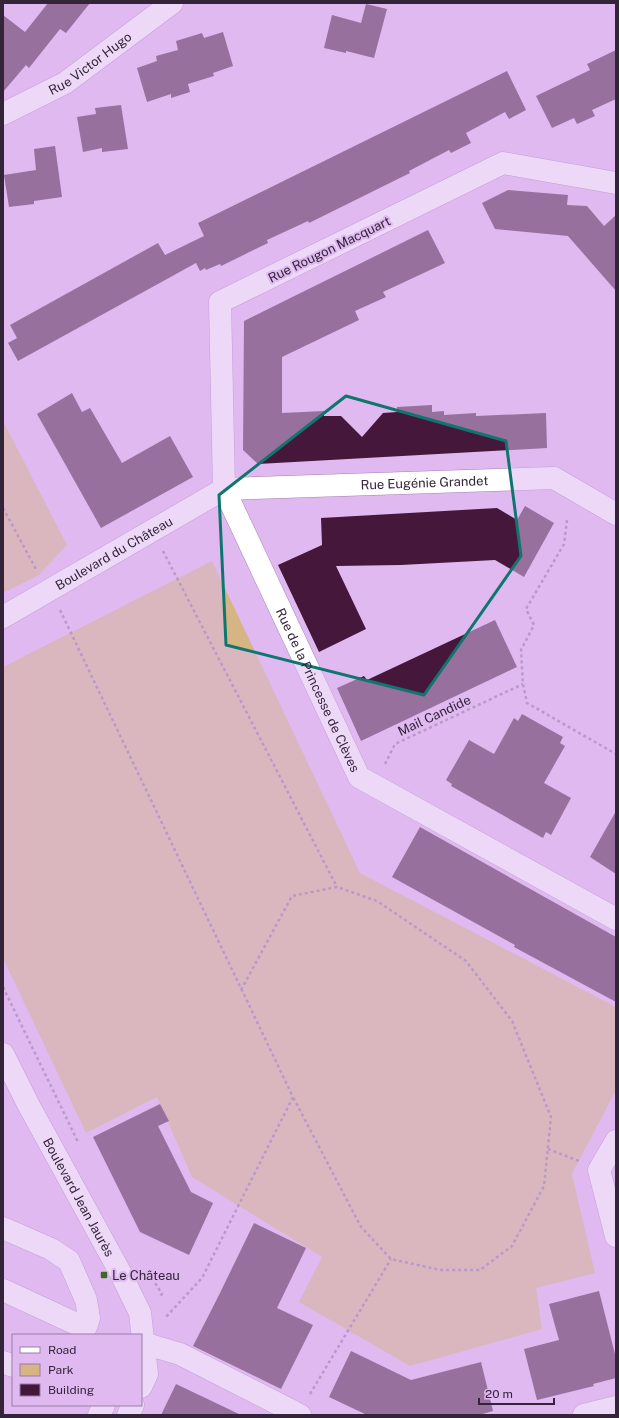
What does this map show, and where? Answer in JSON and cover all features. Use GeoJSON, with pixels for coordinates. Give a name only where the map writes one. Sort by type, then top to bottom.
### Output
{"type":"FeatureCollection","features":[{"type":"Feature","properties":{"kind":"street","name":"Rue Victor Hugo"},"geometry":{"type":"LineString","coordinates":[[3,114],[65,83],[172,3]]}},
{"type":"Feature","properties":{"kind":"street","name":"Rue Rougon Macquart"},"geometry":{"type":"LineString","coordinates":[[224,489],[220,302],[503,163],[616,183]]}},
{"type":"Feature","properties":{"kind":"street","name":"Rue Eugénie Grandet"},"geometry":{"type":"LineString","coordinates":[[224,489],[554,478],[616,514]]}},
{"type":"Feature","properties":{"kind":"street","name":"Boulevard du Château"},"geometry":{"type":"LineString","coordinates":[[3,617],[44,582],[153,531],[224,489]]}},
{"type":"Feature","properties":{"kind":"street","name":"Rue de la Princesse de Clèves"},"geometry":{"type":"LineString","coordinates":[[224,489],[359,777],[616,919]]}},
{"type":"Feature","properties":{"kind":"street","name":"Boulevard Jean Jaurès"},"geometry":{"type":"LineString","coordinates":[[3,1054],[28,1104],[127,1285],[140,1313],[143,1328],[142,1344],[147,1374],[142,1385]]}},
{"type":"Feature","properties":{"kind":"street"},"geometry":{"type":"LineString","coordinates":[[616,1141],[599,1170],[616,1236]]}},
{"type":"Feature","properties":{"kind":"street"},"geometry":{"type":"LineString","coordinates":[[3,1228],[51,1250],[69,1261],[86,1300],[89,1318],[86,1327],[83,1327],[3,1290]]}},
{"type":"Feature","properties":{"kind":"street"},"geometry":{"type":"LineString","coordinates":[[142,1344],[180,1354],[299,1414]]}},
{"type":"Feature","properties":{"kind":"street"},"geometry":{"type":"LineString","coordinates":[[99,1415],[104,1406]]}},
{"type":"Feature","properties":{"kind":"street"},"geometry":{"type":"LineString","coordinates":[[128,1415],[132,1406]]}},
{"type":"Feature","properties":{"kind":"street"},"geometry":{"type":"LineString","coordinates":[[584,1415],[616,1407]]}},
{"type":"Feature","properties":{"kind":"path"},"geometry":{"type":"LineString","coordinates":[[3,508],[44,582],[293,1098],[361,1226],[391,1259],[440,1270],[480,1270],[512,1246],[544,1186],[551,1117],[512,1022],[466,961],[377,902],[336,886],[292,896],[242,990]]}},
{"type":"Feature","properties":{"kind":"path"},"geometry":{"type":"LineString","coordinates":[[567,520],[564,544],[526,609],[534,625],[521,650],[523,684],[527,703],[616,754]]}},
{"type":"Feature","properties":{"kind":"path"},"geometry":{"type":"LineString","coordinates":[[153,531],[336,886]]}},
{"type":"Feature","properties":{"kind":"path","name":"Mail Candide"},"geometry":{"type":"LineString","coordinates":[[374,786],[395,744],[523,684]]}},
{"type":"Feature","properties":{"kind":"path"},"geometry":{"type":"LineString","coordinates":[[142,1344],[202,1278],[293,1098]]}},
{"type":"Feature","properties":{"kind":"path"},"geometry":{"type":"LineString","coordinates":[[548,1149],[599,1170]]}},
{"type":"Feature","properties":{"kind":"path"},"geometry":{"type":"LineString","coordinates":[[299,1414],[391,1259]]}},
{"type":"Feature","properties":{"kind":"highlighted area"},"geometry":{"type":"Polygon","coordinates":[[[346,396],[506,441],[521,556],[424,695],[226,645],[219,495],[346,396]]]}},
{"type":"Feature","properties":{"kind":"green space"},"geometry":{"type":"Polygon","coordinates":[[[3,421],[67,545],[39,575],[3,593],[3,421]]]}},
{"type":"Feature","properties":{"kind":"green space"},"geometry":{"type":"Polygon","coordinates":[[[212,561],[360,873],[616,1007],[616,1090],[572,1174],[595,1273],[536,1288],[542,1329],[410,1366],[299,1302],[322,1257],[192,1177],[157,1097],[86,1133],[3,958],[3,667],[212,561]]]}},
{"type":"Feature","properties":{"kind":"building"},"geometry":{"type":"Polygon","coordinates":[[[48,3],[90,3],[66,33],[60,29],[29,68],[26,65],[3,92],[3,15],[25,32],[48,3]]]}},
{"type":"Feature","properties":{"kind":"building"},"geometry":{"type":"Polygon","coordinates":[[[366,4],[387,9],[374,58],[346,51],[346,53],[324,48],[332,15],[361,23],[366,4]]]}},
{"type":"Feature","properties":{"kind":"building"},"geometry":{"type":"Polygon","coordinates":[[[223,32],[233,66],[213,73],[214,76],[188,84],[190,92],[171,98],[171,94],[147,102],[137,68],[157,61],[156,56],[178,50],[176,41],[202,33],[204,38],[223,32]]]}},
{"type":"Feature","properties":{"kind":"building"},"geometry":{"type":"Polygon","coordinates":[[[616,50],[616,99],[592,110],[595,116],[577,124],[574,118],[552,128],[536,96],[590,70],[587,64],[616,50]]]}},
{"type":"Feature","properties":{"kind":"building"},"geometry":{"type":"Polygon","coordinates":[[[507,71],[526,110],[509,119],[505,112],[466,133],[471,143],[451,153],[449,150],[409,171],[410,173],[309,223],[308,221],[267,240],[268,243],[221,266],[220,264],[200,271],[196,263],[18,361],[8,343],[17,338],[10,325],[158,243],[165,255],[204,236],[198,223],[507,71]]]}},
{"type":"Feature","properties":{"kind":"building"},"geometry":{"type":"Polygon","coordinates":[[[121,105],[128,149],[102,152],[102,148],[83,152],[77,117],[96,114],[95,108],[121,105]]]}},
{"type":"Feature","properties":{"kind":"building"},"geometry":{"type":"Polygon","coordinates":[[[55,146],[62,197],[34,201],[34,204],[9,207],[4,175],[36,170],[34,149],[55,146]]]}},
{"type":"Feature","properties":{"kind":"building"},"geometry":{"type":"Polygon","coordinates":[[[508,190],[568,195],[567,205],[587,206],[604,226],[616,215],[616,291],[568,236],[495,229],[482,203],[508,190]]]}},
{"type":"Feature","properties":{"kind":"building"},"geometry":{"type":"Polygon","coordinates":[[[428,230],[445,263],[383,292],[386,297],[355,311],[359,320],[282,357],[282,413],[324,411],[324,416],[341,416],[362,437],[383,413],[397,412],[397,407],[432,405],[432,412],[444,411],[444,415],[476,413],[476,416],[546,413],[547,448],[258,464],[243,450],[244,321],[428,230]]]}},
{"type":"Feature","properties":{"kind":"building"},"geometry":{"type":"Polygon","coordinates":[[[72,393],[82,412],[90,408],[122,463],[170,436],[193,477],[101,528],[37,414],[72,393]]]}},
{"type":"Feature","properties":{"kind":"building"},"geometry":{"type":"Polygon","coordinates":[[[525,506],[554,523],[524,577],[495,560],[401,565],[336,566],[366,629],[319,652],[278,565],[322,545],[321,518],[497,508],[517,520],[525,506]]]}},
{"type":"Feature","properties":{"kind":"building"},"geometry":{"type":"Polygon","coordinates":[[[495,620],[517,667],[361,741],[337,688],[364,676],[367,680],[495,620]]]}},
{"type":"Feature","properties":{"kind":"building"},"geometry":{"type":"Polygon","coordinates":[[[522,714],[563,737],[560,743],[565,746],[544,783],[571,798],[551,835],[546,832],[543,838],[451,786],[452,784],[446,780],[469,740],[494,754],[514,718],[518,721],[522,714]]]}},
{"type":"Feature","properties":{"kind":"building"},"geometry":{"type":"Polygon","coordinates":[[[616,811],[616,874],[590,857],[616,811]]]}},
{"type":"Feature","properties":{"kind":"building"},"geometry":{"type":"Polygon","coordinates":[[[420,827],[616,937],[616,1002],[514,947],[515,945],[392,877],[420,827]]]}},
{"type":"Feature","properties":{"kind":"building"},"geometry":{"type":"Polygon","coordinates":[[[160,1104],[169,1121],[158,1126],[191,1192],[213,1203],[189,1255],[140,1232],[93,1137],[160,1104]]]}},
{"type":"Feature","properties":{"kind":"building"},"geometry":{"type":"Polygon","coordinates":[[[254,1223],[306,1248],[277,1308],[313,1325],[281,1389],[193,1346],[254,1223]]]}},
{"type":"Feature","properties":{"kind":"building"},"geometry":{"type":"Polygon","coordinates":[[[599,1291],[616,1358],[616,1378],[593,1384],[594,1386],[537,1400],[524,1349],[559,1340],[549,1304],[599,1291]]]}},
{"type":"Feature","properties":{"kind":"building"},"geometry":{"type":"Polygon","coordinates":[[[351,1351],[411,1380],[481,1362],[493,1411],[479,1415],[367,1415],[329,1397],[351,1351]]]}},
{"type":"Feature","properties":{"kind":"building"},"geometry":{"type":"Polygon","coordinates":[[[176,1384],[241,1415],[161,1415],[176,1384]]]}},
{"type":"Feature","properties":{"kind":"place","name":"Le Château"},"geometry":{"type":"Point","coordinates":[104,1275]}}]}
